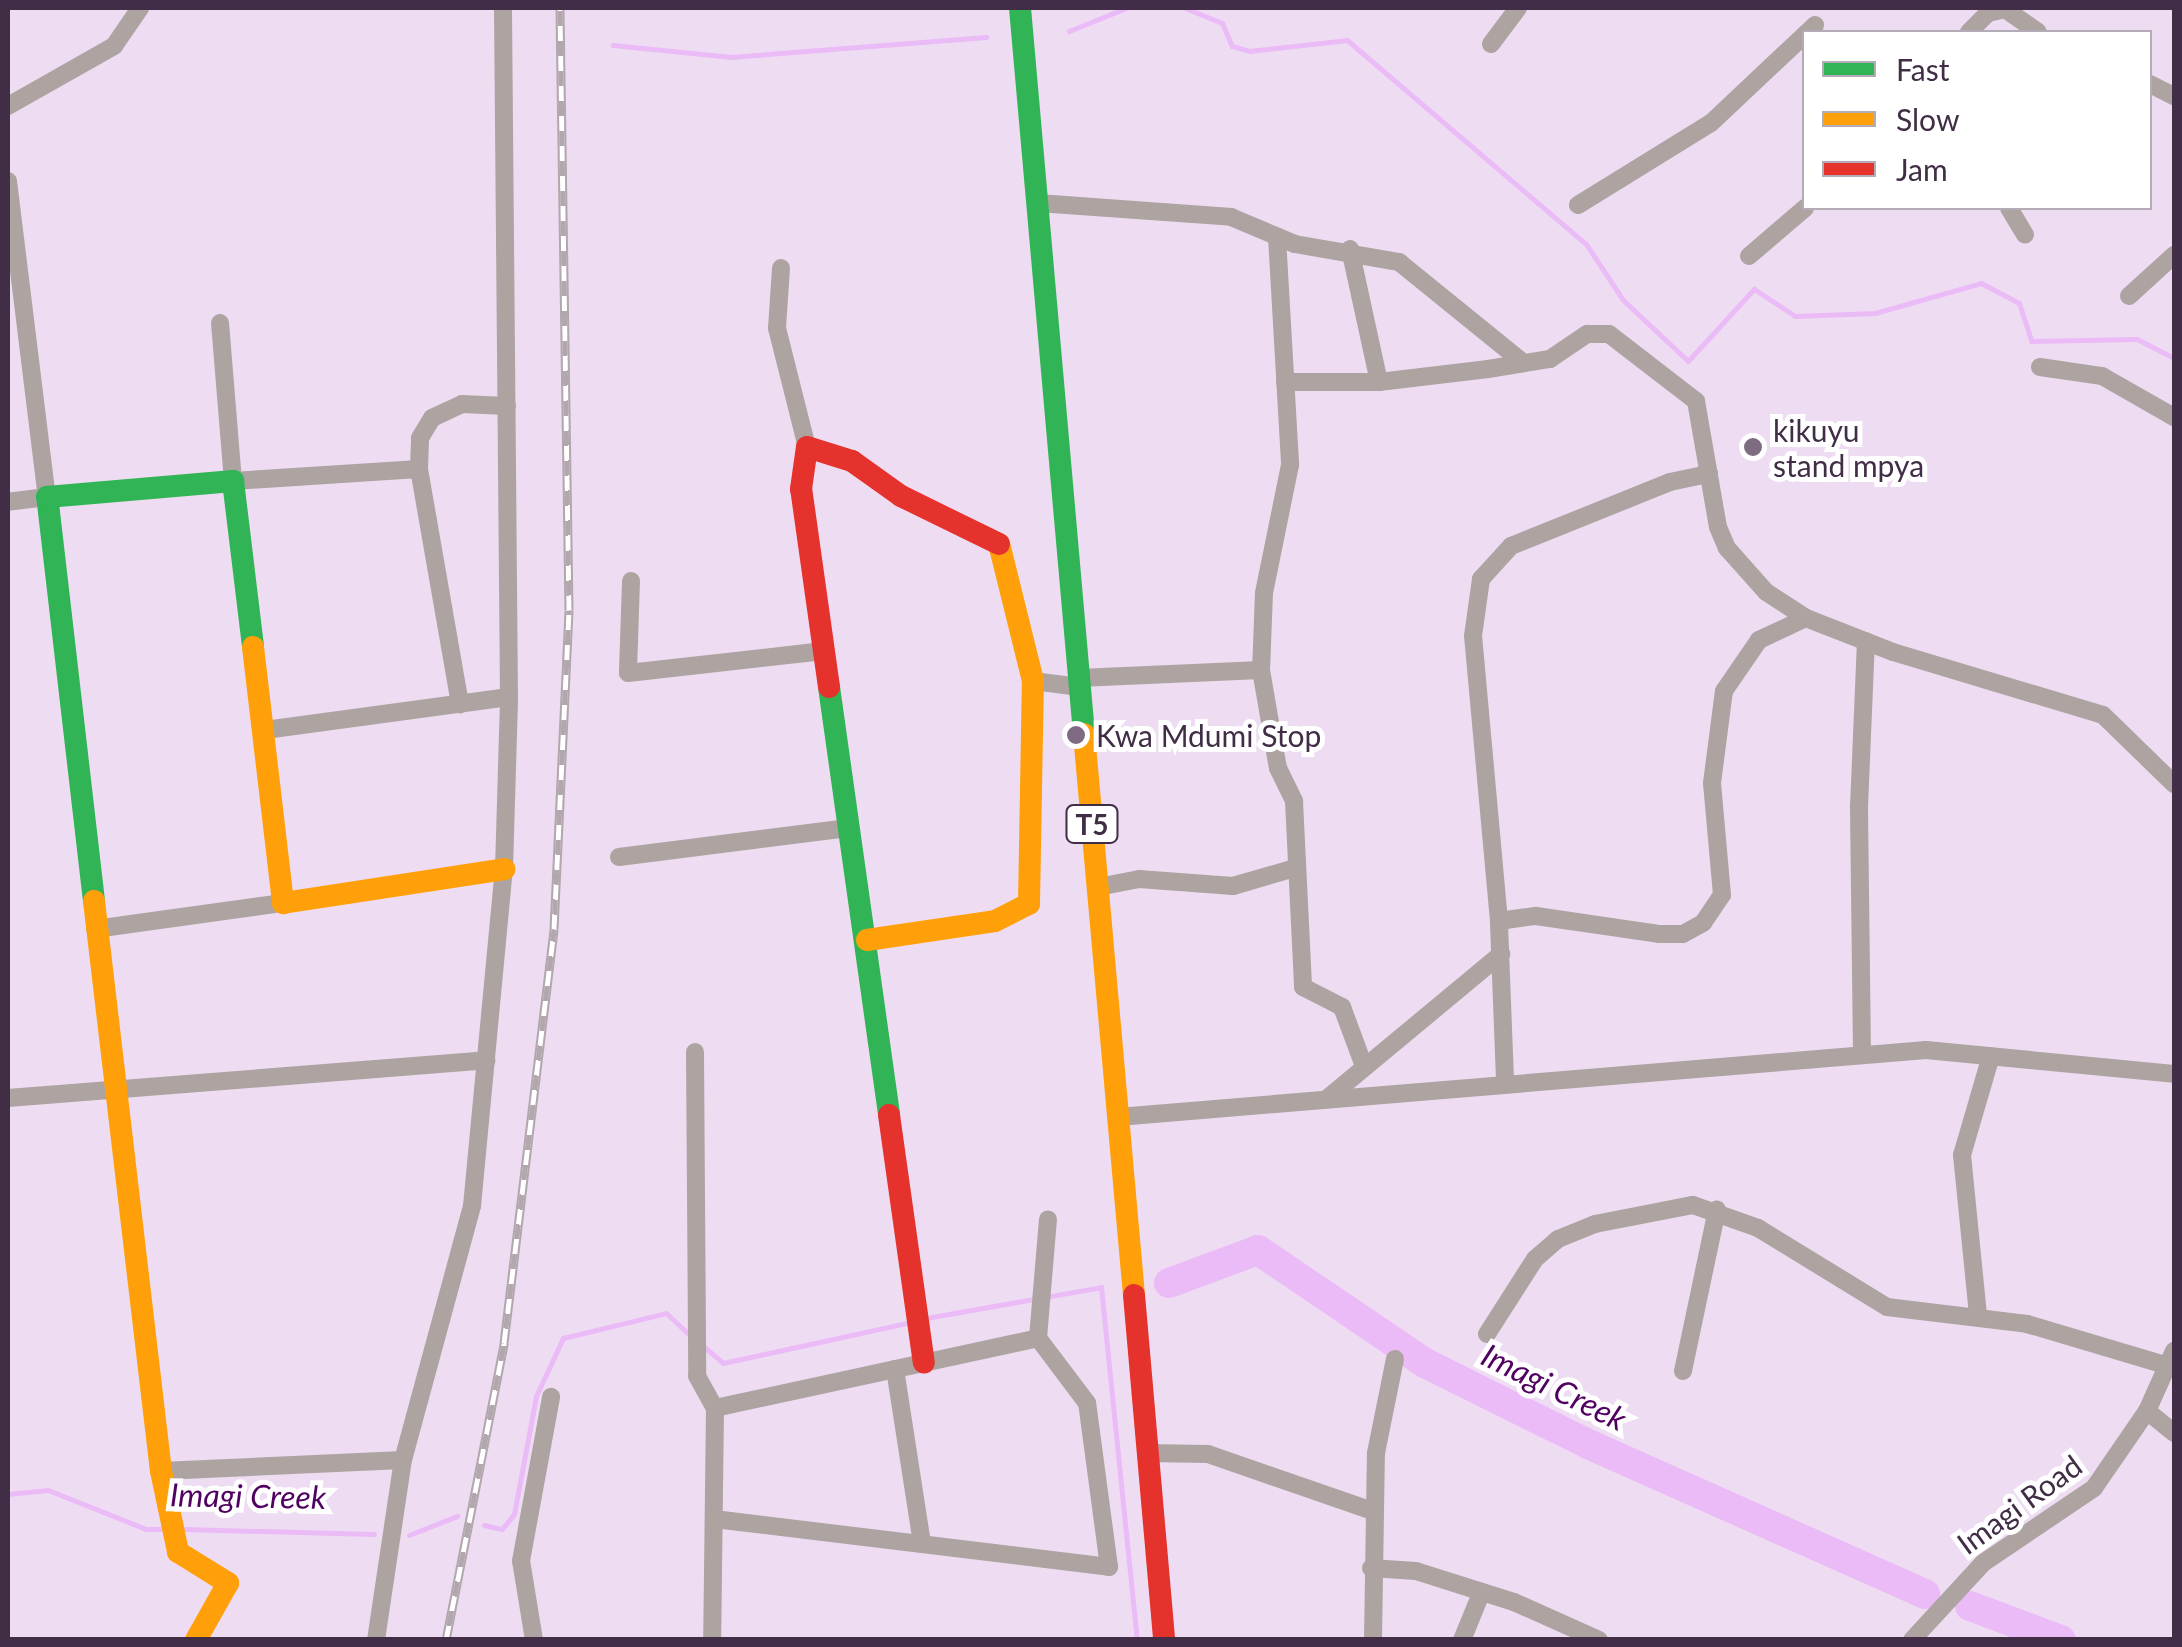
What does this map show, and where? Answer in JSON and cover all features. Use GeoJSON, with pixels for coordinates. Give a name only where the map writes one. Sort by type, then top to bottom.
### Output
{"type":"FeatureCollection","features":[{"type":"Feature","properties":{"kind":"main road","name":"T5"},"geometry":{"type":"LineString","coordinates":[[1020,8],[1164,1640]]}},
{"type":"Feature","properties":{"kind":"main road"},"geometry":{"type":"LineString","coordinates":[[867,940],[995,921],[1029,904],[1033,681],[1001,545],[901,496],[852,462],[807,448],[800,489],[924,1363]]}},
{"type":"Feature","properties":{"kind":"main road"},"geometry":{"type":"LineString","coordinates":[[196,1640],[228,1583],[178,1552],[161,1471],[47,496],[233,481],[283,904],[504,869]]}},
{"type":"Feature","properties":{"kind":"street"},"geometry":{"type":"LineString","coordinates":[[8,106],[114,46],[140,8]]}},
{"type":"Feature","properties":{"kind":"street"},"geometry":{"type":"LineString","coordinates":[[376,1640],[403,1460],[472,1206],[504,869],[509,697],[503,8]]}},
{"type":"Feature","properties":{"kind":"street"},"geometry":{"type":"LineString","coordinates":[[1491,44],[1518,8]]}},
{"type":"Feature","properties":{"kind":"street"},"geometry":{"type":"LineString","coordinates":[[1806,8],[1818,29]]}},
{"type":"Feature","properties":{"kind":"street"},"geometry":{"type":"LineString","coordinates":[[1971,30],[1988,13],[2006,8],[2035,30]]}},
{"type":"Feature","properties":{"kind":"street"},"geometry":{"type":"LineString","coordinates":[[1578,204],[1712,123],[1802,43]]}},
{"type":"Feature","properties":{"kind":"street"},"geometry":{"type":"LineString","coordinates":[[8,181],[13,258],[47,496],[8,502]]}},
{"type":"Feature","properties":{"kind":"street"},"geometry":{"type":"LineString","coordinates":[[1038,203],[1230,217],[1276,238],[1321,249],[1350,248],[1399,262],[1422,276],[1520,360]]}},
{"type":"Feature","properties":{"kind":"street"},"geometry":{"type":"LineString","coordinates":[[1748,256],[1803,210]]}},
{"type":"Feature","properties":{"kind":"street"},"geometry":{"type":"LineString","coordinates":[[2010,210],[2025,235]]}},
{"type":"Feature","properties":{"kind":"street"},"geometry":{"type":"LineString","coordinates":[[1276,238],[1290,466],[1264,593],[1261,670],[1278,768],[1294,801],[1303,987],[1342,1006],[1364,1066]]}},
{"type":"Feature","properties":{"kind":"street"},"geometry":{"type":"LineString","coordinates":[[1350,248],[1379,382]]}},
{"type":"Feature","properties":{"kind":"street"},"geometry":{"type":"LineString","coordinates":[[2129,296],[2174,255]]}},
{"type":"Feature","properties":{"kind":"street"},"geometry":{"type":"LineString","coordinates":[[781,268],[777,328],[807,448]]}},
{"type":"Feature","properties":{"kind":"street"},"geometry":{"type":"LineString","coordinates":[[220,322],[233,481],[419,468]]}},
{"type":"Feature","properties":{"kind":"street"},"geometry":{"type":"LineString","coordinates":[[1285,382],[1379,382],[1520,360],[1550,359],[1587,334],[1608,334],[1696,401],[1728,548],[1766,592],[1806,618],[1866,641],[2103,715],[2174,784]]}},
{"type":"Feature","properties":{"kind":"street"},"geometry":{"type":"LineString","coordinates":[[2040,367],[2102,376],[2174,416]]}},
{"type":"Feature","properties":{"kind":"street"},"geometry":{"type":"LineString","coordinates":[[460,704],[419,468],[420,438],[432,418],[462,404],[507,406]]}},
{"type":"Feature","properties":{"kind":"street"},"geometry":{"type":"LineString","coordinates":[[1505,1080],[1500,921],[1475,670],[1474,606],[1481,579],[1511,546],[1709,474]]}},
{"type":"Feature","properties":{"kind":"street"},"geometry":{"type":"LineString","coordinates":[[630,581],[628,672],[824,651]]}},
{"type":"Feature","properties":{"kind":"street"},"geometry":{"type":"LineString","coordinates":[[1500,921],[1536,916],[1659,934],[1684,934],[1703,923],[1722,895],[1712,783],[1724,691],[1759,640],[1806,618]]}},
{"type":"Feature","properties":{"kind":"street"},"geometry":{"type":"LineString","coordinates":[[1862,1054],[1859,806],[1866,641]]}},
{"type":"Feature","properties":{"kind":"street"},"geometry":{"type":"LineString","coordinates":[[1033,681],[1080,683],[1261,670]]}},
{"type":"Feature","properties":{"kind":"street"},"geometry":{"type":"LineString","coordinates":[[265,730],[509,697]]}},
{"type":"Feature","properties":{"kind":"street"},"geometry":{"type":"LineString","coordinates":[[620,857],[850,828]]}},
{"type":"Feature","properties":{"kind":"street"},"geometry":{"type":"LineString","coordinates":[[1098,887],[1139,879],[1233,886],[1295,868]]}},
{"type":"Feature","properties":{"kind":"street"},"geometry":{"type":"LineString","coordinates":[[96,929],[283,904]]}},
{"type":"Feature","properties":{"kind":"street"},"geometry":{"type":"LineString","coordinates":[[1329,1097],[1500,954]]}},
{"type":"Feature","properties":{"kind":"street"},"geometry":{"type":"LineString","coordinates":[[1118,1117],[1505,1080],[1926,1050],[2174,1074]]}},
{"type":"Feature","properties":{"kind":"street"},"geometry":{"type":"LineString","coordinates":[[695,1052],[697,1376],[715,1408],[712,1640]]}},
{"type":"Feature","properties":{"kind":"street"},"geometry":{"type":"LineString","coordinates":[[1978,1315],[1962,1155],[1992,1056]]}},
{"type":"Feature","properties":{"kind":"street"},"geometry":{"type":"LineString","coordinates":[[8,1098],[486,1060]]}},
{"type":"Feature","properties":{"kind":"street"},"geometry":{"type":"LineString","coordinates":[[1487,1334],[1534,1259],[1558,1239],[1643,1212],[1693,1205],[1718,1210],[1888,1307],[1978,1315],[2172,1364]]}},
{"type":"Feature","properties":{"kind":"street"},"geometry":{"type":"LineString","coordinates":[[1682,1370],[1718,1210]]}},
{"type":"Feature","properties":{"kind":"street"},"geometry":{"type":"LineString","coordinates":[[714,1518],[1109,1567],[1087,1404],[1038,1338],[1048,1220]]}},
{"type":"Feature","properties":{"kind":"street"},"geometry":{"type":"LineString","coordinates":[[715,1408],[1038,1338]]}},
{"type":"Feature","properties":{"kind":"street"},"geometry":{"type":"LineString","coordinates":[[1373,1640],[1370,1568],[1374,1511],[1383,1402],[1395,1359]]}},
{"type":"Feature","properties":{"kind":"street","name":"Imagi Road"},"geometry":{"type":"LineString","coordinates":[[1912,1640],[1983,1562],[2094,1488],[2148,1411],[2172,1364]]}},
{"type":"Feature","properties":{"kind":"street"},"geometry":{"type":"LineString","coordinates":[[895,1369],[922,1544]]}},
{"type":"Feature","properties":{"kind":"street"},"geometry":{"type":"LineString","coordinates":[[534,1640],[521,1560],[551,1397]]}},
{"type":"Feature","properties":{"kind":"street"},"geometry":{"type":"LineString","coordinates":[[2148,1411],[2174,1433]]}},
{"type":"Feature","properties":{"kind":"street"},"geometry":{"type":"LineString","coordinates":[[1147,1453],[1208,1454],[1374,1511]]}},
{"type":"Feature","properties":{"kind":"street"},"geometry":{"type":"LineString","coordinates":[[161,1471],[403,1460]]}},
{"type":"Feature","properties":{"kind":"street"},"geometry":{"type":"LineString","coordinates":[[1370,1568],[1416,1571],[1480,1596],[1514,1602],[1599,1640]]}},
{"type":"Feature","properties":{"kind":"street"},"geometry":{"type":"LineString","coordinates":[[1462,1640],[1480,1596]]}},
{"type":"Feature","properties":{"kind":"waterway"},"geometry":{"type":"LineString","coordinates":[[1069,31],[1126,8]]}},
{"type":"Feature","properties":{"kind":"waterway"},"geometry":{"type":"LineString","coordinates":[[1185,8],[1222,23],[1232,46],[1249,51],[1347,40],[1586,244],[1623,300],[1688,361],[1754,289],[1795,316],[1875,313],[1981,283],[2019,303],[2031,341],[2137,339],[2174,358]]}},
{"type":"Feature","properties":{"kind":"waterway"},"geometry":{"type":"LineString","coordinates":[[613,45],[731,57],[986,37]]}},
{"type":"Feature","properties":{"kind":"waterway","name":"Imagi Creek"},"geometry":{"type":"LineString","coordinates":[[1169,1283],[1258,1250],[1425,1363],[1588,1444],[1925,1594]]}},
{"type":"Feature","properties":{"kind":"waterway"},"geometry":{"type":"LineString","coordinates":[[926,1318],[1101,1287],[1137,1640]]}},
{"type":"Feature","properties":{"kind":"waterway","name":"Imagi Creek"},"geometry":{"type":"LineString","coordinates":[[484,1525],[502,1529],[514,1514],[536,1396],[563,1338],[666,1313],[690,1335]]}},
{"type":"Feature","properties":{"kind":"waterway","name":"Imagi Creek"},"geometry":{"type":"LineString","coordinates":[[703,1346],[723,1363],[911,1322]]}},
{"type":"Feature","properties":{"kind":"waterway","name":"Imagi Creek"},"geometry":{"type":"LineString","coordinates":[[8,1494],[48,1490],[146,1529],[162,1529]]}},
{"type":"Feature","properties":{"kind":"waterway","name":"Imagi Creek"},"geometry":{"type":"LineString","coordinates":[[409,1535],[457,1516]]}},
{"type":"Feature","properties":{"kind":"waterway","name":"Imagi Creek"},"geometry":{"type":"LineString","coordinates":[[183,1529],[374,1534]]}},
{"type":"Feature","properties":{"kind":"waterway","name":"Imagi Creek"},"geometry":{"type":"LineString","coordinates":[[1970,1606],[2061,1640]]}},
{"type":"Feature","properties":{"kind":"railway"},"geometry":{"type":"LineString","coordinates":[[446,1640],[504,1343],[554,929],[569,610],[560,8]]}},
{"type":"Feature","properties":{"kind":"traffic: fast"},"geometry":{"type":"LineString","coordinates":[[1020,8],[1084,734]]}},
{"type":"Feature","properties":{"kind":"traffic: fast"},"geometry":{"type":"LineString","coordinates":[[94,901],[47,497],[233,481],[253,647]]}},
{"type":"Feature","properties":{"kind":"traffic: fast"},"geometry":{"type":"LineString","coordinates":[[829,687],[889,1115]]}},
{"type":"Feature","properties":{"kind":"traffic: slow"},"geometry":{"type":"LineString","coordinates":[[867,940],[995,921],[1029,904],[1033,681],[999,544]]}},
{"type":"Feature","properties":{"kind":"traffic: slow"},"geometry":{"type":"LineString","coordinates":[[253,647],[283,903],[504,869]]}},
{"type":"Feature","properties":{"kind":"traffic: slow"},"geometry":{"type":"LineString","coordinates":[[1084,734],[1134,1295]]}},
{"type":"Feature","properties":{"kind":"traffic: slow"},"geometry":{"type":"LineString","coordinates":[[94,901],[161,1471],[178,1552],[228,1583],[196,1640]]}},
{"type":"Feature","properties":{"kind":"traffic: jam"},"geometry":{"type":"LineString","coordinates":[[829,687],[801,489],[807,447],[852,461],[901,496],[999,544]]}},
{"type":"Feature","properties":{"kind":"traffic: jam"},"geometry":{"type":"LineString","coordinates":[[889,1115],[924,1363]]}},
{"type":"Feature","properties":{"kind":"traffic: jam"},"geometry":{"type":"LineString","coordinates":[[1134,1295],[1164,1640]]}},
{"type":"Feature","properties":{"kind":"place","name":"kikuyu stand mpya"},"geometry":{"type":"Point","coordinates":[1753,447]}},
{"type":"Feature","properties":{"kind":"place","name":"Kwa Mdumi Stop"},"geometry":{"type":"Point","coordinates":[1076,735]}}]}
